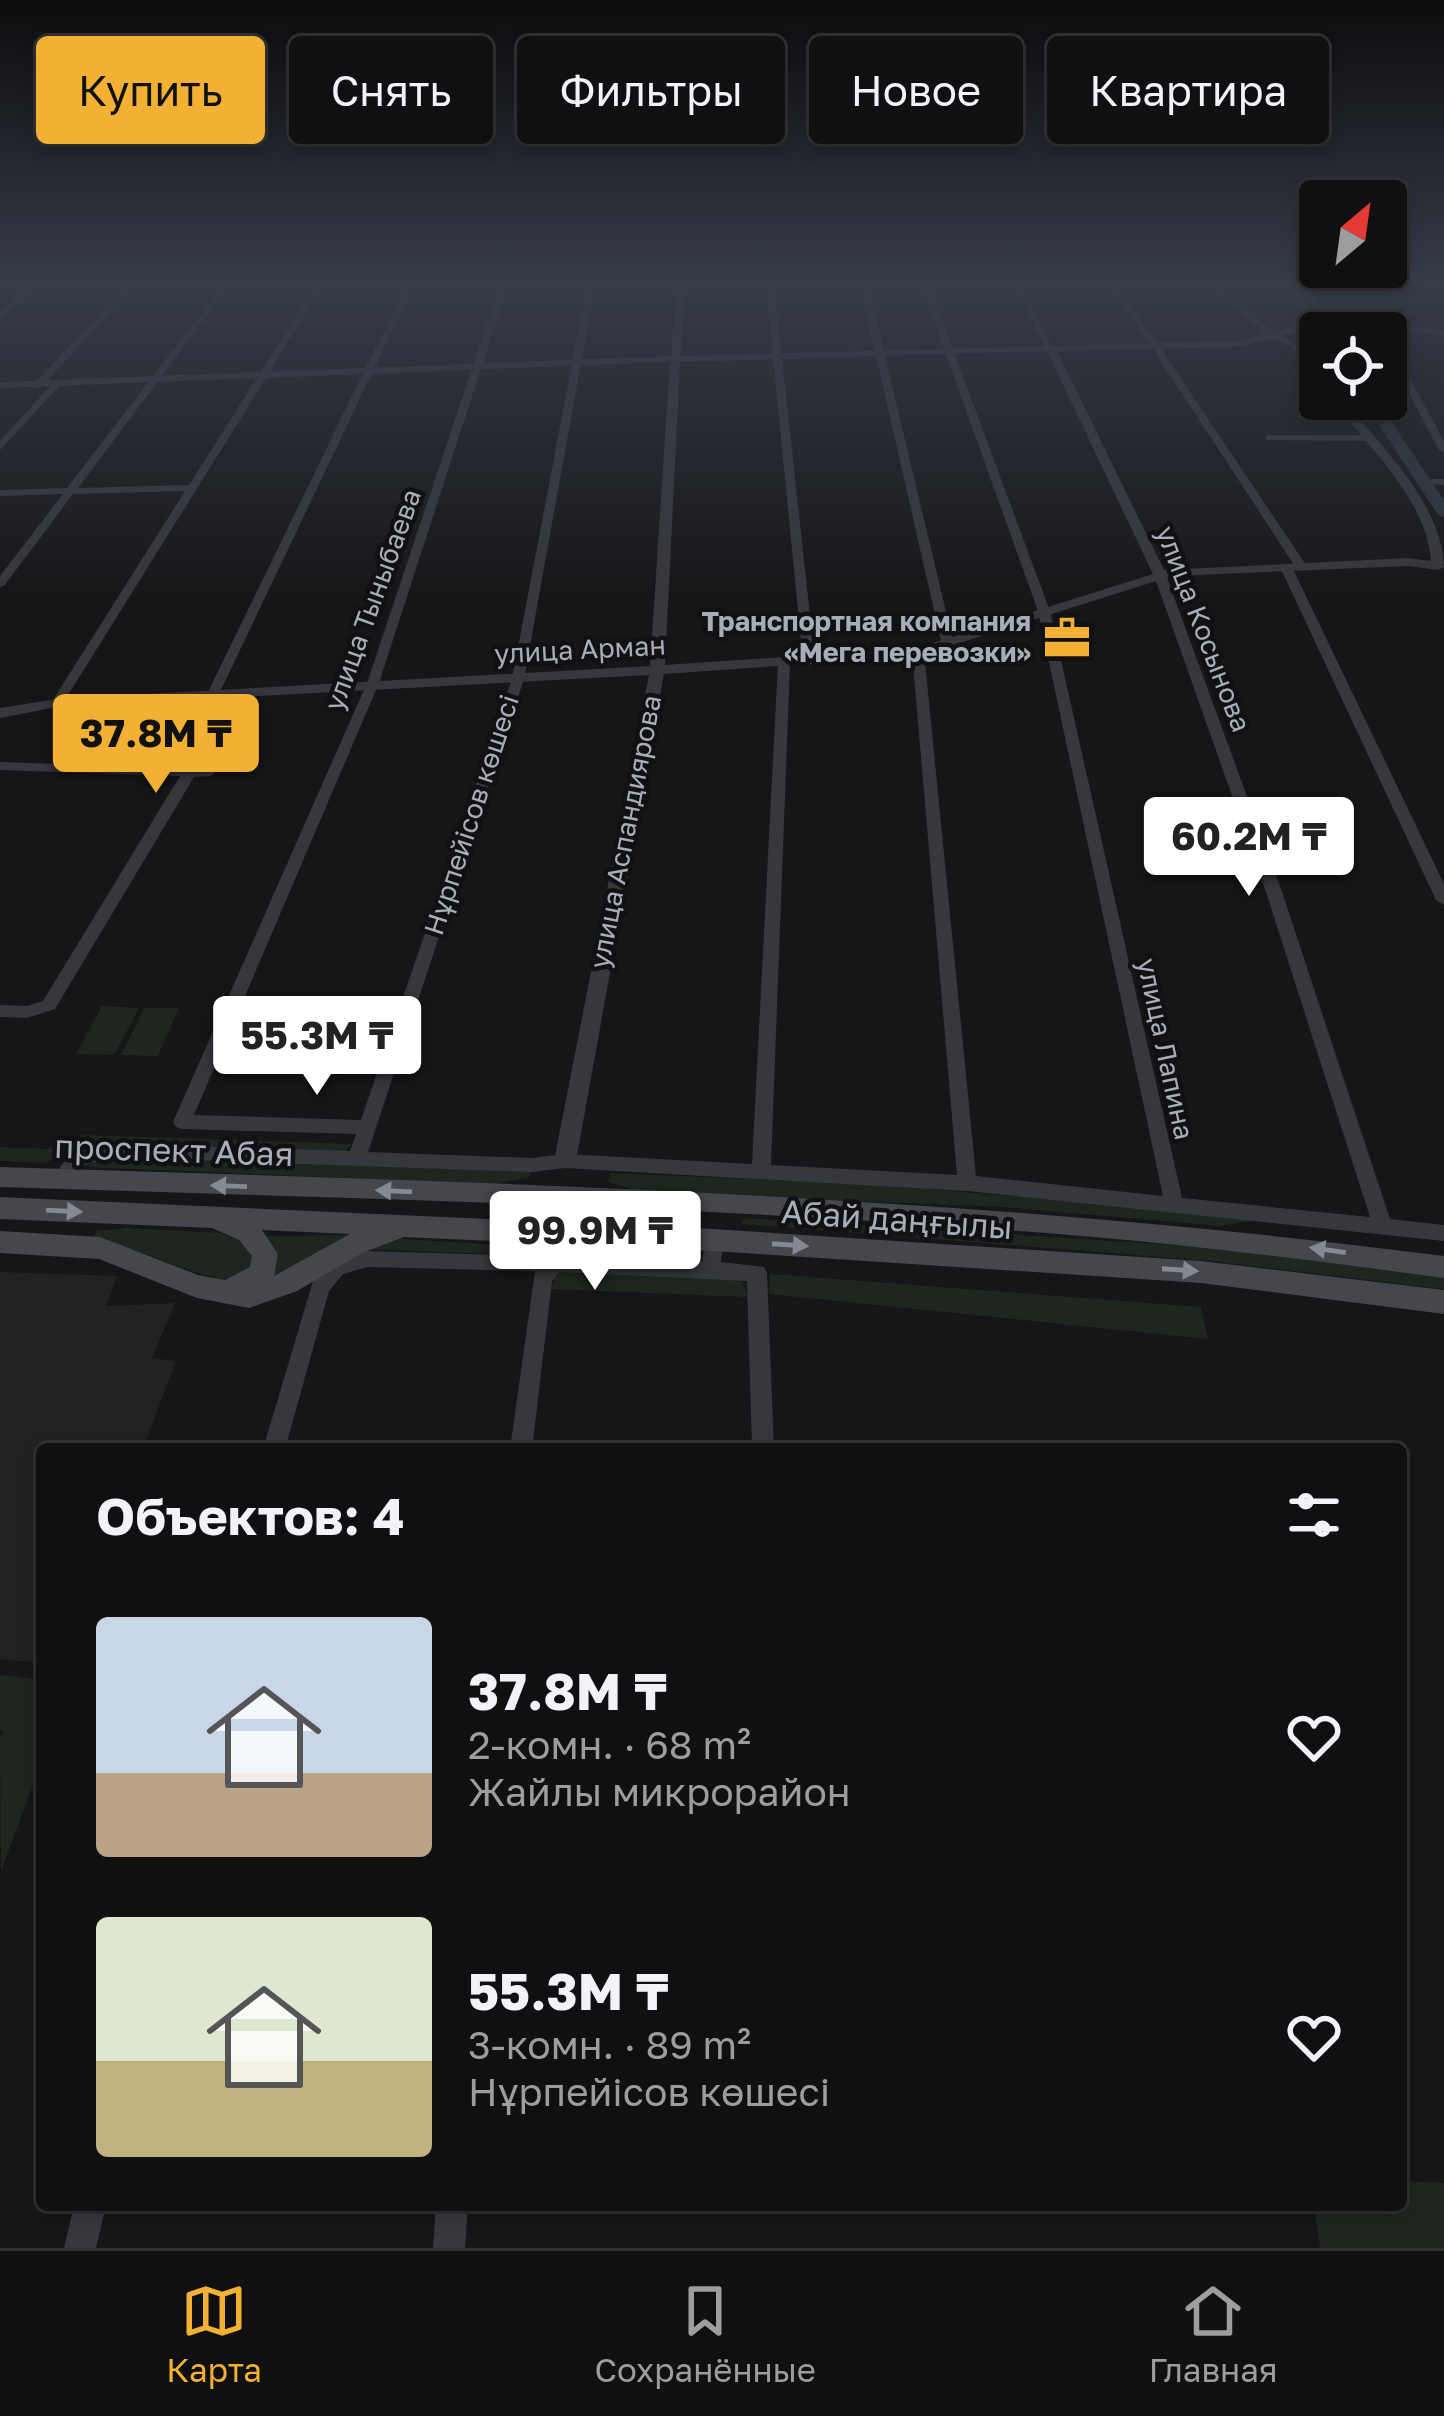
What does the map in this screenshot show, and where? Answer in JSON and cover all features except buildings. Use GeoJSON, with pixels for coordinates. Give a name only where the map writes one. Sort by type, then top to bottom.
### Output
{"type":"FeatureCollection","features":[{"type":"Feature","properties":{"kind":"main road","name":"проспект Абая"},"geometry":{"type":"LineString","coordinates":[[0,1177],[346,1189]]}},
{"type":"Feature","properties":{"kind":"main road","name":"Абай даңғылы"},"geometry":{"type":"LineString","coordinates":[[346,1189],[1118,1228],[1316,1248],[1444,1267]]}},
{"type":"Feature","properties":{"kind":"main road","name":"Абай даңғылы"},"geometry":{"type":"LineString","coordinates":[[0,1208],[713,1240],[1201,1272],[1444,1302]]}},
{"type":"Feature","properties":{"kind":"main road"},"geometry":{"type":"LineString","coordinates":[[194,1217],[248,1232],[265,1254],[266,1265],[253,1282],[213,1291]]}},
{"type":"Feature","properties":{"kind":"main road"},"geometry":{"type":"LineString","coordinates":[[0,1242],[100,1248],[213,1291],[249,1296],[269,1292],[354,1244],[422,1225]]}},
{"type":"Feature","properties":{"kind":"street"},"geometry":{"type":"LineString","coordinates":[[0,447],[51,390]]}},
{"type":"Feature","properties":{"kind":"street"},"geometry":{"type":"LineString","coordinates":[[0,584],[146,390]]}},
{"type":"Feature","properties":{"kind":"street"},"geometry":{"type":"LineString","coordinates":[[57,703],[255,390]]}},
{"type":"Feature","properties":{"kind":"street"},"geometry":{"type":"LineString","coordinates":[[213,694],[360,390]]}},
{"type":"Feature","properties":{"kind":"street","name":"улица Тыныбаева"},"geometry":{"type":"LineString","coordinates":[[368,1127],[182,1122],[373,682],[473,390]]}},
{"type":"Feature","properties":{"kind":"street","name":"Нұрпейісов көшесі"},"geometry":{"type":"LineString","coordinates":[[357,1157],[518,679],[573,390]]}},
{"type":"Feature","properties":{"kind":"street","name":"улица Аспандиярова"},"geometry":{"type":"LineString","coordinates":[[565,1161],[657,670],[675,390]]}},
{"type":"Feature","properties":{"kind":"street"},"geometry":{"type":"LineString","coordinates":[[782,390],[809,661]]}},
{"type":"Feature","properties":{"kind":"street"},"geometry":{"type":"LineString","coordinates":[[891,390],[947,641]]}},
{"type":"Feature","properties":{"kind":"street","name":"улица Лапина"},"geometry":{"type":"LineString","coordinates":[[966,390],[1044,611],[1174,1203]]}},
{"type":"Feature","properties":{"kind":"street","name":"улица Косынова"},"geometry":{"type":"LineString","coordinates":[[1071,390],[1160,575],[1274,892],[1380,1217]]}},
{"type":"Feature","properties":{"kind":"street"},"geometry":{"type":"LineString","coordinates":[[1183,390],[1294,567],[1444,900]]}},
{"type":"Feature","properties":{"kind":"street"},"geometry":{"type":"LineString","coordinates":[[1412,390],[1443,448]]}},
{"type":"Feature","properties":{"kind":"street"},"geometry":{"type":"LineString","coordinates":[[1421,404],[1444,406]]}},
{"type":"Feature","properties":{"kind":"street"},"geometry":{"type":"LineString","coordinates":[[1354,420],[1436,532],[1441,571]]}},
{"type":"Feature","properties":{"kind":"street"},"geometry":{"type":"LineString","coordinates":[[1269,438],[1370,438]]}},
{"type":"Feature","properties":{"kind":"street"},"geometry":{"type":"LineString","coordinates":[[0,493],[194,488]]}},
{"type":"Feature","properties":{"kind":"street","name":"улица Арман"},"geometry":{"type":"LineString","coordinates":[[0,712],[57,703],[373,682],[518,679],[918,652],[1160,575],[1409,562],[1441,571]]}},
{"type":"Feature","properties":{"kind":"street"},"geometry":{"type":"LineString","coordinates":[[918,652],[967,1183]]}},
{"type":"Feature","properties":{"kind":"street"},"geometry":{"type":"LineString","coordinates":[[761,1171],[784,663]]}},
{"type":"Feature","properties":{"kind":"street"},"geometry":{"type":"LineString","coordinates":[[0,766],[189,773],[214,768],[248,707]]}},
{"type":"Feature","properties":{"kind":"street"},"geometry":{"type":"LineString","coordinates":[[0,1011],[27,1012],[49,1005],[189,773]]}},
{"type":"Feature","properties":{"kind":"street"},"geometry":{"type":"LineString","coordinates":[[61,1179],[76,1161],[107,1150],[532,1165],[565,1161],[967,1183],[1380,1217],[1444,1233]]}},
{"type":"Feature","properties":{"kind":"street"},"geometry":{"type":"LineString","coordinates":[[712,1270],[713,1240]]}},
{"type":"Feature","properties":{"kind":"street"},"geometry":{"type":"LineString","coordinates":[[276,1443],[320,1287],[337,1267],[367,1259],[757,1273],[763,1443]]}},
{"type":"Feature","properties":{"kind":"street"},"geometry":{"type":"LineString","coordinates":[[521,1443],[542,1277],[556,1263]]}},
{"type":"Feature","properties":{"kind":"street"},"geometry":{"type":"LineString","coordinates":[[80,2248],[89,2211]]}},
{"type":"Feature","properties":{"kind":"street"},"geometry":{"type":"LineString","coordinates":[[448,2248],[451,2211]]}},
{"type":"Feature","properties":{"kind":"shaded area"},"geometry":{"type":"Polygon","coordinates":[[[102,1006],[139,1008],[114,1055],[76,1054],[102,1006]]]}},
{"type":"Feature","properties":{"kind":"shaded area"},"geometry":{"type":"Polygon","coordinates":[[[144,1008],[179,1008],[158,1056],[121,1055],[144,1008]]]}},
{"type":"Feature","properties":{"kind":"shaded area"},"geometry":{"type":"Polygon","coordinates":[[[83,1135],[352,1144],[345,1152],[84,1142],[46,1163],[0,1161],[0,1147],[47,1149],[83,1135]]]}},
{"type":"Feature","properties":{"kind":"shaded area"},"geometry":{"type":"Polygon","coordinates":[[[100,1157],[531,1170],[530,1177],[493,1184],[88,1167],[100,1157]]]}},
{"type":"Feature","properties":{"kind":"shaded area"},"geometry":{"type":"Polygon","coordinates":[[[610,1173],[867,1184],[1256,1216],[1257,1220],[1220,1226],[1003,1207],[641,1192],[608,1182],[610,1173]]]}},
{"type":"Feature","properties":{"kind":"shaded area"},"geometry":{"type":"Polygon","coordinates":[[[744,1218],[1209,1247],[1444,1278],[1444,1289],[1211,1261],[742,1224],[744,1218]]]}},
{"type":"Feature","properties":{"kind":"shaded area"},"geometry":{"type":"Polygon","coordinates":[[[97,1231],[222,1233],[250,1245],[257,1262],[234,1281],[93,1237],[97,1231]]]}},
{"type":"Feature","properties":{"kind":"shaded area"},"geometry":{"type":"Polygon","coordinates":[[[359,1235],[269,1278],[279,1256],[266,1236],[359,1235]]]}},
{"type":"Feature","properties":{"kind":"shaded area"},"geometry":{"type":"Polygon","coordinates":[[[399,1239],[578,1249],[577,1257],[362,1249],[399,1239]]]}},
{"type":"Feature","properties":{"kind":"shaded area"},"geometry":{"type":"Polygon","coordinates":[[[558,1271],[741,1279],[748,1297],[550,1289],[558,1271]]]}},
{"type":"Feature","properties":{"kind":"shaded area"},"geometry":{"type":"Polygon","coordinates":[[[0,1272],[117,1276],[106,1306],[175,1303],[152,1358],[176,1361],[145,1443],[36,1443],[36,1662],[0,1659],[0,1272]]]}},
{"type":"Feature","properties":{"kind":"shaded area"},"geometry":{"type":"Polygon","coordinates":[[[770,1274],[1201,1307],[1208,1339],[769,1294],[770,1274]]]}},
{"type":"Feature","properties":{"kind":"shaded area"},"geometry":{"type":"Polygon","coordinates":[[[0,1675],[36,1679],[36,1777],[1,1871],[0,1736],[4,1732],[0,1731],[0,1675]]]}},
{"type":"Feature","properties":{"kind":"shaded area"},"geometry":{"type":"Polygon","coordinates":[[[1407,2181],[1444,2183],[1444,2248],[1320,2248],[1315,2211],[1407,2211],[1407,2181]]]}},
{"type":"Feature","properties":{"kind":"waterway"},"geometry":{"type":"LineString","coordinates":[[1383,420],[1444,512]]}},
{"type":"Feature","properties":{"kind":"place","name":"Транспортная компания «Мега перевозки»"},"geometry":{"type":"Point","coordinates":[1067,638]}}]}
